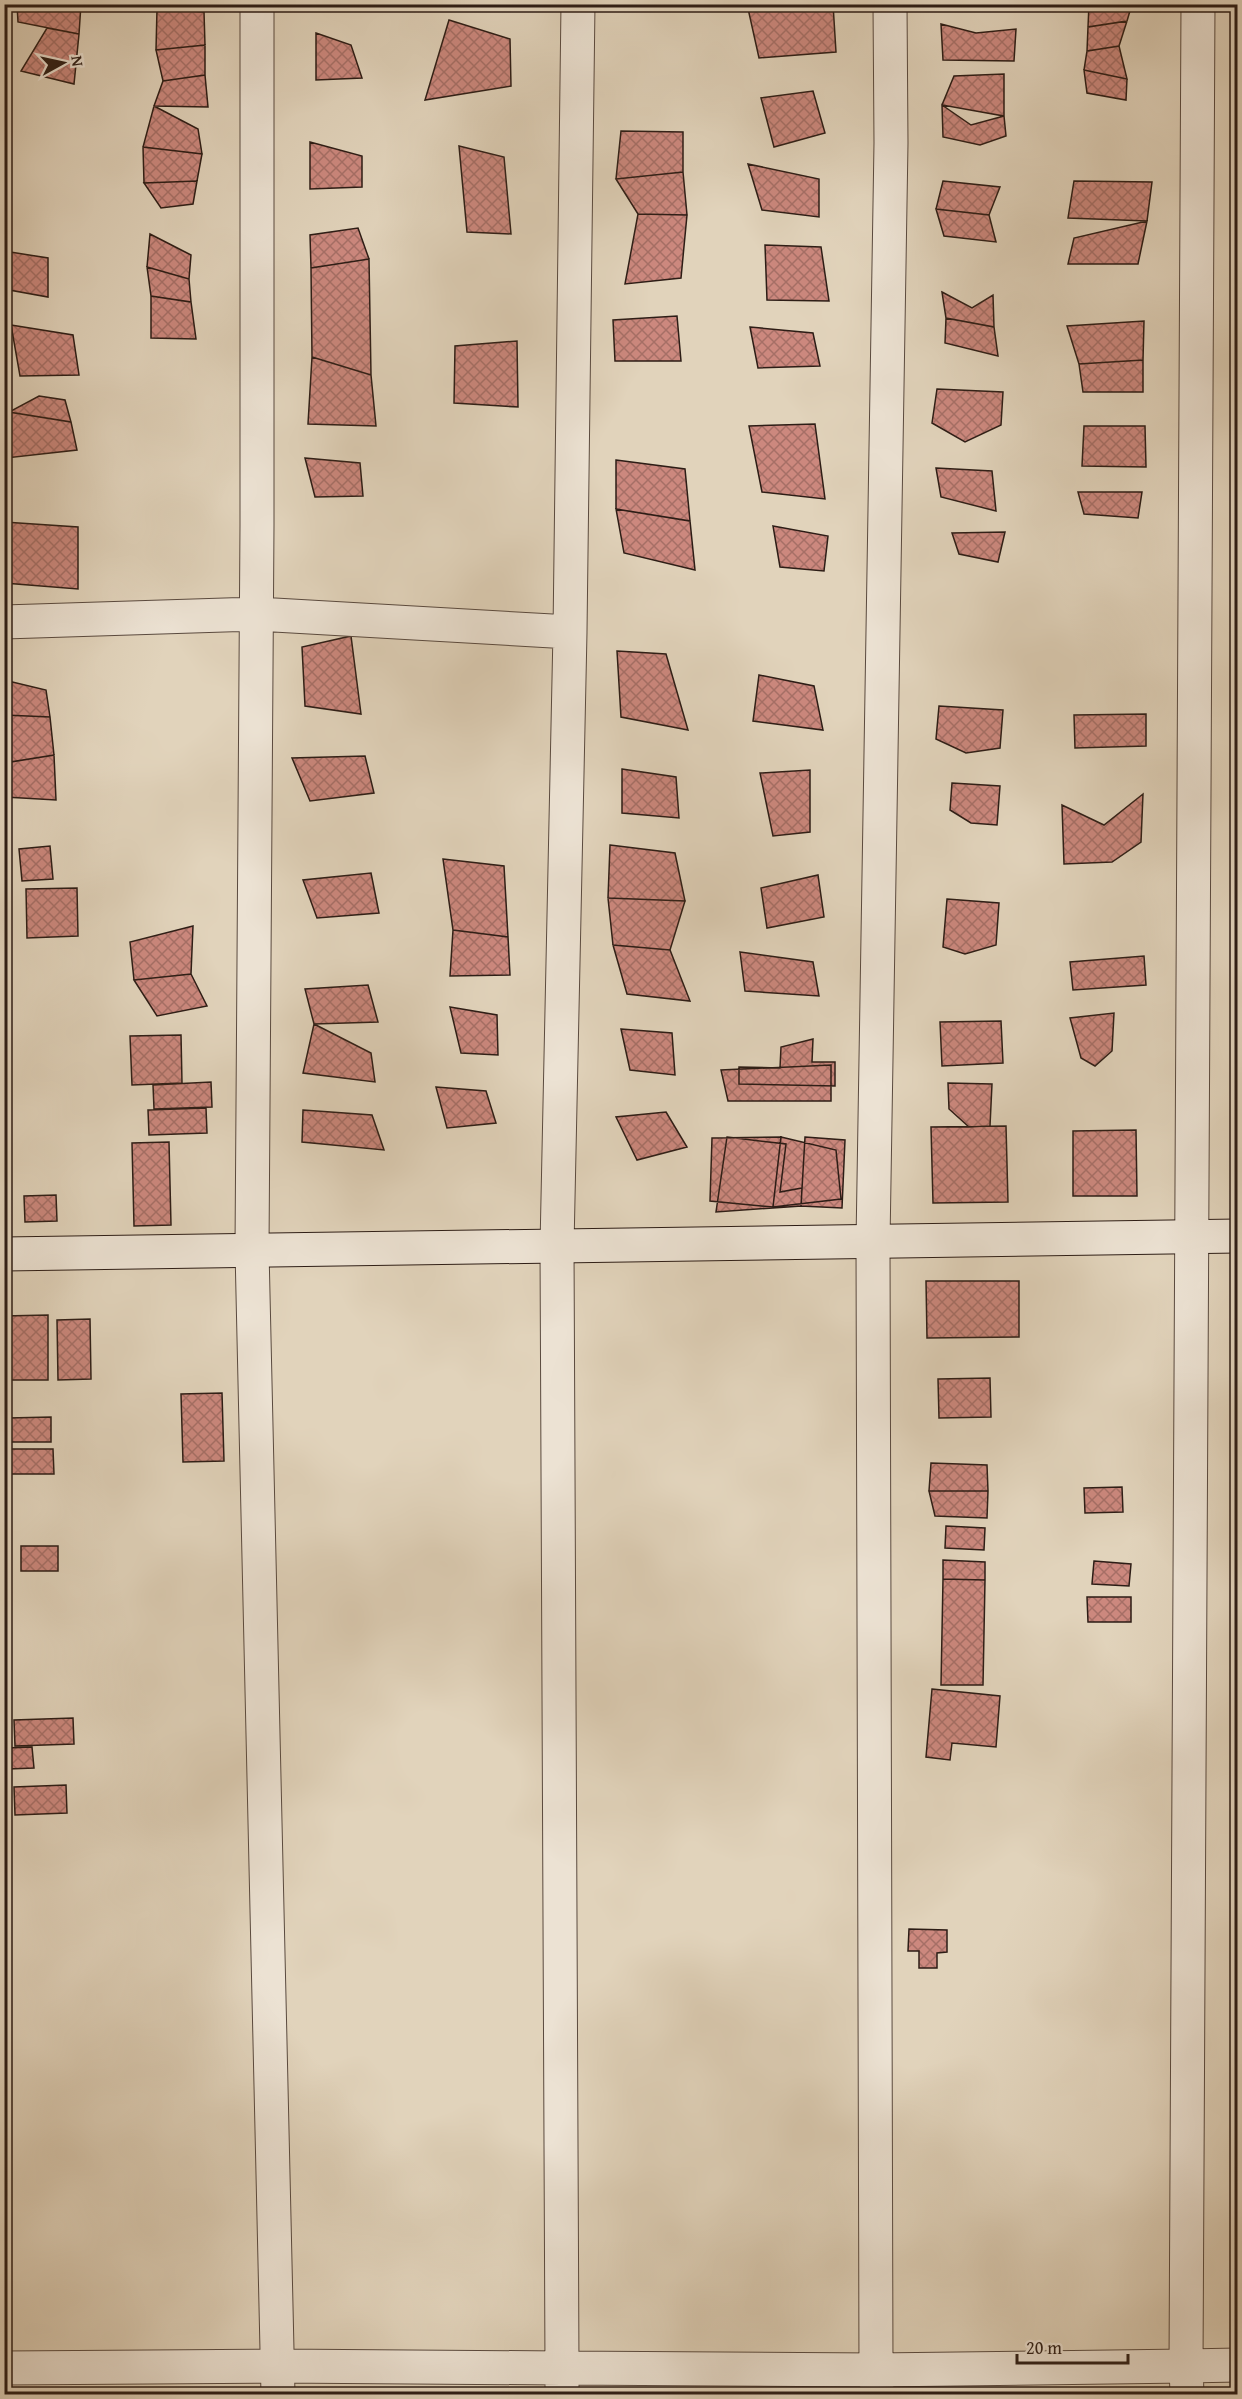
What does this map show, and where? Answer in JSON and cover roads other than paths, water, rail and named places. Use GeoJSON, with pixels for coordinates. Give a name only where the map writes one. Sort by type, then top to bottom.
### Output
{"type":"FeatureCollection","features":[{"type":"Feature","properties":{"kind":"street"},"geometry":{"type":"LineString","coordinates":[[257,4],[257,614],[252,1250],[278,2380]]}},
{"type":"Feature","properties":{"kind":"street"},"geometry":{"type":"LineString","coordinates":[[562,2381],[556,1246],[570,632],[578,4]]}},
{"type":"Feature","properties":{"kind":"street"},"geometry":{"type":"LineString","coordinates":[[876,2382],[873,1242],[890,155],[890,4]]}},
{"type":"Feature","properties":{"kind":"street"},"geometry":{"type":"LineString","coordinates":[[1186,2380],[1198,4]]}},
{"type":"Feature","properties":{"kind":"street"},"geometry":{"type":"LineString","coordinates":[[4,622],[257,614],[570,632]]}},
{"type":"Feature","properties":{"kind":"street"},"geometry":{"type":"LineString","coordinates":[[4,1254],[1238,1236]]}},
{"type":"Feature","properties":{"kind":"street"},"geometry":{"type":"LineString","coordinates":[[4,2368],[278,2380],[876,2382],[1186,2380],[1238,2365]]}}]}
